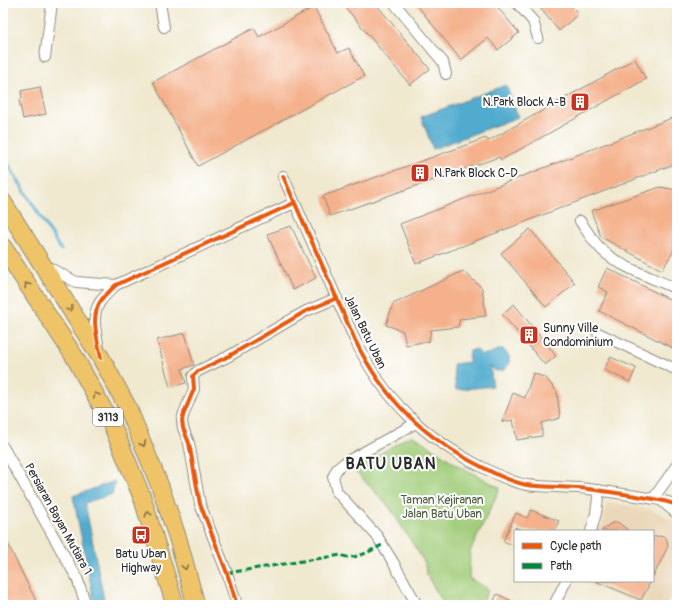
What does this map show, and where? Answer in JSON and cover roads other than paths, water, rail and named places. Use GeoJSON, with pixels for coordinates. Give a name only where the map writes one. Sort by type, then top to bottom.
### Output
{"type":"FeatureCollection","features":[{"type":"Feature","properties":{"kind":"highway","name":"3113"},"geometry":{"type":"LineString","coordinates":[[3,202],[101,358],[128,408],[160,486],[178,539],[196,605]]}},
{"type":"Feature","properties":{"kind":"highway","name":"3113"},"geometry":{"type":"LineString","coordinates":[[3,247],[74,356],[113,427],[142,497],[175,605]]}},
{"type":"Feature","properties":{"kind":"street"},"geometry":{"type":"LineString","coordinates":[[45,57],[52,3]]}},
{"type":"Feature","properties":{"kind":"street"},"geometry":{"type":"LineString","coordinates":[[160,3],[164,27]]}},
{"type":"Feature","properties":{"kind":"street"},"geometry":{"type":"LineString","coordinates":[[394,3],[443,62],[446,74]]}},
{"type":"Feature","properties":{"kind":"street"},"geometry":{"type":"LineString","coordinates":[[517,3],[533,21],[538,38]]}},
{"type":"Feature","properties":{"kind":"street","name":"Jalan Batu Uban"},"geometry":{"type":"LineString","coordinates":[[283,176],[355,340],[369,367],[396,404],[416,423],[456,453],[506,479],[528,485],[599,490],[658,500],[677,505]]}},
{"type":"Feature","properties":{"kind":"street"},"geometry":{"type":"LineString","coordinates":[[101,358],[95,329],[96,313],[100,302],[116,285],[294,203]]}},
{"type":"Feature","properties":{"kind":"street"},"geometry":{"type":"LineString","coordinates":[[580,221],[592,239],[603,251],[618,262],[676,288]]}},
{"type":"Feature","properties":{"kind":"street"},"geometry":{"type":"LineString","coordinates":[[42,264],[76,282],[116,285]]}},
{"type":"Feature","properties":{"kind":"street"},"geometry":{"type":"LineString","coordinates":[[237,605],[227,573],[200,504],[189,443],[183,428],[182,420],[194,388],[193,376],[198,371],[229,356],[306,311],[337,298]]}},
{"type":"Feature","properties":{"kind":"street"},"geometry":{"type":"LineString","coordinates":[[598,334],[677,370]]}},
{"type":"Feature","properties":{"kind":"street"},"geometry":{"type":"LineString","coordinates":[[416,423],[344,463],[337,469],[333,477],[337,492],[377,536],[417,605]]}},
{"type":"Feature","properties":{"kind":"street","name":"Persiaran Bayan Mutiara 1"},"geometry":{"type":"LineString","coordinates":[[3,447],[77,578],[86,605]]}},
{"type":"Feature","properties":{"kind":"street"},"geometry":{"type":"LineString","coordinates":[[677,465],[658,500],[677,514]]}},
{"type":"Feature","properties":{"kind":"street"},"geometry":{"type":"LineString","coordinates":[[592,530],[599,490]]}},
{"type":"Feature","properties":{"kind":"street"},"geometry":{"type":"LineString","coordinates":[[554,605],[566,582]]}},
{"type":"Feature","properties":{"kind":"water"},"geometry":{"type":"Polygon","coordinates":[[[506,85],[518,117],[433,149],[421,117],[506,85]]]}},
{"type":"Feature","properties":{"kind":"water"},"geometry":{"type":"Polygon","coordinates":[[[476,349],[482,355],[503,349],[509,356],[509,365],[504,370],[496,371],[490,367],[493,386],[456,390],[453,364],[470,362],[468,356],[470,351],[476,349]]]}},
{"type":"Feature","properties":{"kind":"water"},"geometry":{"type":"Polygon","coordinates":[[[115,481],[112,494],[85,503],[105,605],[95,605],[73,496],[115,481]]]}},
{"type":"Feature","properties":{"kind":"waterway"},"geometry":{"type":"LineString","coordinates":[[3,156],[61,250]]}},
{"type":"Feature","properties":{"kind":"place","name":"N.Park Block A-B"},"geometry":{"type":"Point","coordinates":[580,102]}},
{"type":"Feature","properties":{"kind":"place","name":"N.Park Block C-D"},"geometry":{"type":"Point","coordinates":[420,173]}},
{"type":"Feature","properties":{"kind":"place","name":"Sunny Ville Condominium"},"geometry":{"type":"Point","coordinates":[529,335]}},
{"type":"Feature","properties":{"kind":"place","name":"Batu Uban Highway"},"geometry":{"type":"Point","coordinates":[141,535]}},
{"type":"Feature","properties":{"kind":"district","name":"BATU UBAN"},"geometry":{"type":"Point","coordinates":[391,464]}},
{"type":"Feature","properties":{"kind":"park label","name":"Taman Kejiranan Jalan Batu Uban"},"geometry":{"type":"Point","coordinates":[442,507]}}]}
